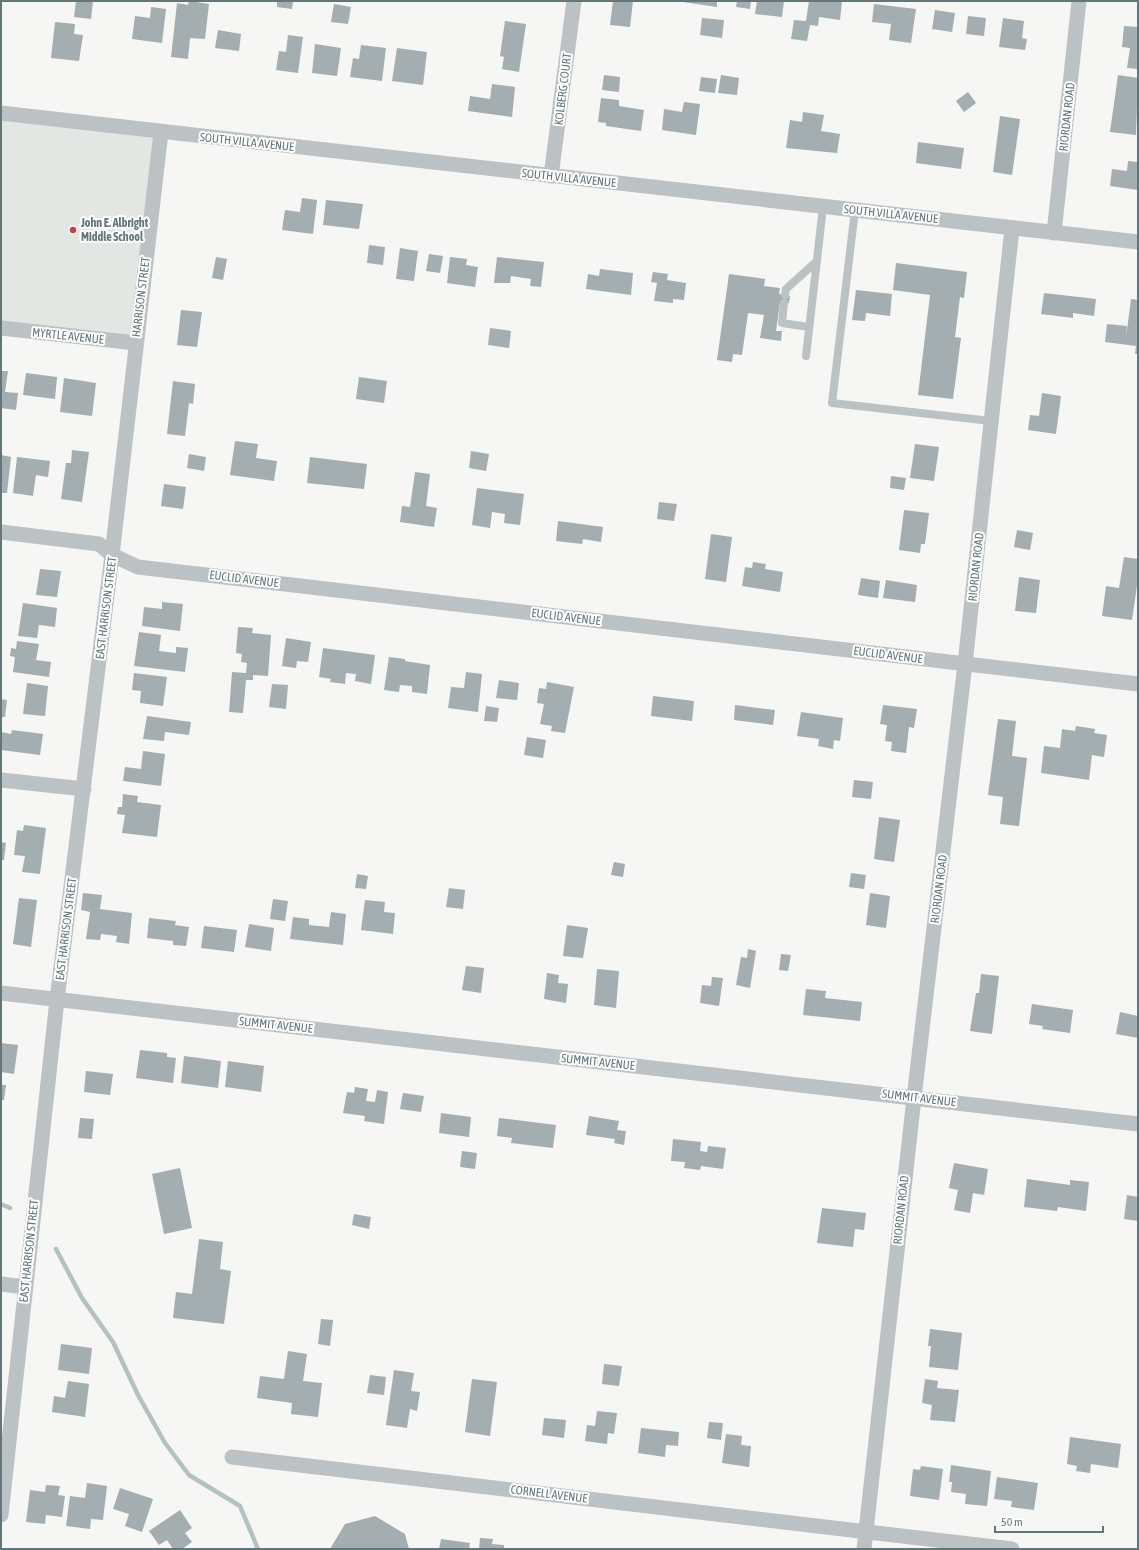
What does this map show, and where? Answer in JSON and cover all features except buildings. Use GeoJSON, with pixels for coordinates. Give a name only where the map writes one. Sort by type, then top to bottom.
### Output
{"type":"FeatureCollection","features":[{"type":"Feature","properties":{"kind":"street","name":"KOLBERG COURT"},"geometry":{"type":"LineString","coordinates":[[551,176],[574,1]]}},
{"type":"Feature","properties":{"kind":"street","name":"RIORDAN ROAD"},"geometry":{"type":"LineString","coordinates":[[1054,233],[1079,1]]}},
{"type":"Feature","properties":{"kind":"street","name":"SOUTH VILLA AVENUE"},"geometry":{"type":"LineString","coordinates":[[1,113],[1138,242]]}},
{"type":"Feature","properties":{"kind":"street","name":"HARRISON STREET"},"geometry":{"type":"LineString","coordinates":[[136,343],[162,132]]}},
{"type":"Feature","properties":{"kind":"street","name":"RIORDAN ROAD"},"geometry":{"type":"LineString","coordinates":[[864,1549],[914,1098],[965,664],[1012,228]]}},
{"type":"Feature","properties":{"kind":"street","name":"MYRTLE AVENUE"},"geometry":{"type":"LineString","coordinates":[[1,328],[136,343]]}},
{"type":"Feature","properties":{"kind":"street","name":"EAST HARRISON STREET"},"geometry":{"type":"LineString","coordinates":[[1,1516],[57,1000],[84,789],[136,343]]}},
{"type":"Feature","properties":{"kind":"street","name":"EUCLID AVENUE"},"geometry":{"type":"LineString","coordinates":[[1,532],[98,544],[112,555],[138,567],[1138,684]]}},
{"type":"Feature","properties":{"kind":"street"},"geometry":{"type":"LineString","coordinates":[[1,780],[84,789]]}},
{"type":"Feature","properties":{"kind":"street","name":"SUMMIT AVENUE"},"geometry":{"type":"LineString","coordinates":[[1,994],[1138,1124]]}},
{"type":"Feature","properties":{"kind":"street"},"geometry":{"type":"LineString","coordinates":[[1,1284],[25,1287]]}},
{"type":"Feature","properties":{"kind":"street","name":"CORNELL AVENUE"},"geometry":{"type":"LineString","coordinates":[[232,1457],[1012,1549]]}},
{"type":"Feature","properties":{"kind":"lane"},"geometry":{"type":"LineString","coordinates":[[806,356],[823,207]]}},
{"type":"Feature","properties":{"kind":"lane"},"geometry":{"type":"LineString","coordinates":[[855,210],[832,403],[991,421]]}},
{"type":"Feature","properties":{"kind":"lane"},"geometry":{"type":"LineString","coordinates":[[809,327],[782,323],[786,289],[817,261]]}},
{"type":"Feature","properties":{"kind":"shaded area","name":"John E. Albright Middle School"},"geometry":{"type":"Polygon","coordinates":[[[1,119],[157,138],[131,337],[1,323],[1,119]]]}},
{"type":"Feature","properties":{"kind":"waterway"},"geometry":{"type":"LineString","coordinates":[[1,1204],[10,1208]]}},
{"type":"Feature","properties":{"kind":"waterway"},"geometry":{"type":"LineString","coordinates":[[56,1249],[82,1298],[113,1342],[138,1395],[165,1443],[189,1475],[240,1506],[258,1549]]}},
{"type":"Feature","properties":{"kind":"place","name":"John E. Albright Middle School"},"geometry":{"type":"Point","coordinates":[73,230]}}]}
